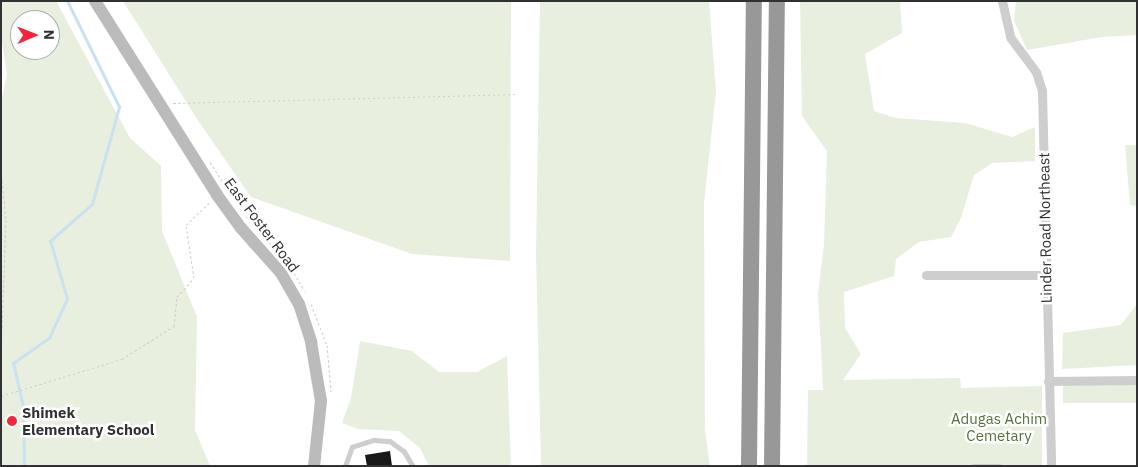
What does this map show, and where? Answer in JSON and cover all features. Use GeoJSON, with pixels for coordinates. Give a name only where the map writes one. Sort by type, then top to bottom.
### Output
{"type":"FeatureCollection","features":[{"type":"Feature","properties":{"kind":"highway"},"geometry":{"type":"LineString","coordinates":[[749,466],[756,46],[753,1]]}},
{"type":"Feature","properties":{"kind":"highway"},"geometry":{"type":"LineString","coordinates":[[772,466],[777,1]]}},
{"type":"Feature","properties":{"kind":"street","name":"East Foster Road"},"geometry":{"type":"LineString","coordinates":[[95,1],[217,195],[241,228],[281,273],[299,304],[311,342],[321,402],[314,466]]}},
{"type":"Feature","properties":{"kind":"street","name":"Linder Road Northeast"},"geometry":{"type":"LineString","coordinates":[[1002,1],[1010,37],[1036,72],[1042,91],[1051,466]]}},
{"type":"Feature","properties":{"kind":"street"},"geometry":{"type":"LineString","coordinates":[[926,275],[1046,275]]}},
{"type":"Feature","properties":{"kind":"street"},"geometry":{"type":"LineString","coordinates":[[1048,381],[1137,380]]}},
{"type":"Feature","properties":{"kind":"lane"},"geometry":{"type":"LineString","coordinates":[[345,466],[352,447],[374,440],[390,441],[404,451],[413,466]]}},
{"type":"Feature","properties":{"kind":"lane"},"geometry":{"type":"LineString","coordinates":[[973,466],[1000,466]]}},
{"type":"Feature","properties":{"kind":"path"},"geometry":{"type":"LineString","coordinates":[[160,104],[517,94]]}},
{"type":"Feature","properties":{"kind":"path"},"geometry":{"type":"LineString","coordinates":[[1,171],[6,220],[1,354]]}},
{"type":"Feature","properties":{"kind":"path"},"geometry":{"type":"LineString","coordinates":[[1,396],[122,359],[174,326],[177,297],[194,278],[186,225],[217,195]]}},
{"type":"Feature","properties":{"kind":"green space"},"geometry":{"type":"Polygon","coordinates":[[[1,1],[56,1],[130,138],[161,166],[162,231],[197,317],[195,430],[210,466],[1,466],[1,103],[7,74],[1,36],[1,1]]]}},
{"type":"Feature","properties":{"kind":"green space"},"geometry":{"type":"Polygon","coordinates":[[[123,1],[511,1],[510,261],[412,254],[251,197],[197,119],[123,1]]]}},
{"type":"Feature","properties":{"kind":"green space"},"geometry":{"type":"Polygon","coordinates":[[[540,1],[709,1],[716,92],[704,203],[705,430],[710,466],[541,466],[536,255],[540,1]]]}},
{"type":"Feature","properties":{"kind":"green space","name":"Adugas Achim Cemetary"},"geometry":{"type":"Polygon","coordinates":[[[800,1],[900,1],[902,33],[865,54],[874,111],[896,118],[965,123],[1012,137],[1035,127],[1035,161],[992,163],[974,175],[961,218],[951,237],[919,242],[896,259],[894,276],[844,292],[845,328],[861,354],[843,380],[960,378],[961,388],[1042,386],[1042,466],[807,466],[808,390],[823,390],[818,294],[824,244],[827,151],[802,116],[800,1]]]}},
{"type":"Feature","properties":{"kind":"green space"},"geometry":{"type":"Polygon","coordinates":[[[1016,1],[1137,1],[1137,35],[1102,37],[1027,50],[1014,21],[1016,1]]]}},
{"type":"Feature","properties":{"kind":"green space"},"geometry":{"type":"Polygon","coordinates":[[[1125,145],[1137,145],[1137,206],[1130,205],[1125,145]]]}},
{"type":"Feature","properties":{"kind":"green space"},"geometry":{"type":"Polygon","coordinates":[[[1137,304],[1137,365],[1062,369],[1063,333],[1121,325],[1137,304]]]}},
{"type":"Feature","properties":{"kind":"green space"},"geometry":{"type":"Polygon","coordinates":[[[360,341],[412,351],[439,372],[477,372],[507,356],[511,466],[429,466],[420,448],[399,431],[358,429],[342,423],[351,398],[360,341]]]}},
{"type":"Feature","properties":{"kind":"green space"},"geometry":{"type":"Polygon","coordinates":[[[1063,385],[1137,385],[1137,403],[1063,403],[1063,385]]]}},
{"type":"Feature","properties":{"kind":"building"},"geometry":{"type":"Polygon","coordinates":[[[390,451],[392,466],[367,466],[365,455],[390,451]]]}},
{"type":"Feature","properties":{"kind":"waterway"},"geometry":{"type":"LineString","coordinates":[[24,466],[23,407],[13,363],[49,338],[67,299],[50,241],[92,204],[119,107],[67,1]]}},
{"type":"Feature","properties":{"kind":"place","name":"Shimek Elementary School"},"geometry":{"type":"Point","coordinates":[12,421]}}]}
